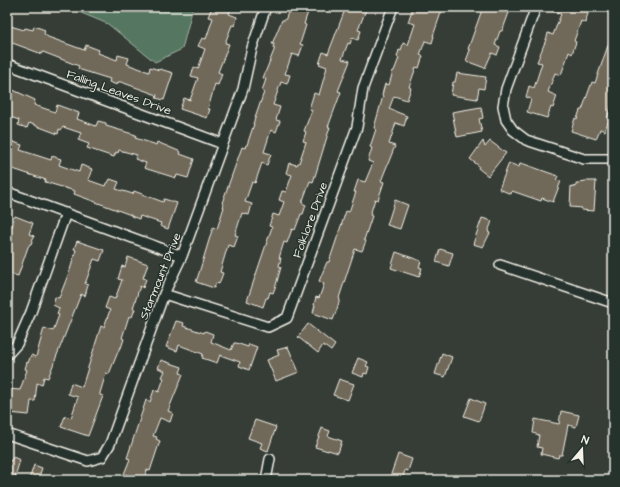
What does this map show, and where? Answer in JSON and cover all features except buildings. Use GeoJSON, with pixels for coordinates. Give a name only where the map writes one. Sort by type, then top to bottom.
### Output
{"type":"FeatureCollection","features":[{"type":"Feature","properties":{"kind":"street","name":"Starmount Drive"},"geometry":{"type":"LineString","coordinates":[[7,434],[88,461],[102,457],[110,444],[164,294],[182,256],[243,89],[252,48],[266,7]]}},
{"type":"Feature","properties":{"kind":"street","name":"Folklore Drive"},"geometry":{"type":"LineString","coordinates":[[164,294],[268,327],[287,318],[357,126],[363,88],[392,7]]}},
{"type":"Feature","properties":{"kind":"street"},"geometry":{"type":"LineString","coordinates":[[536,7],[506,89],[503,106],[506,120],[513,130],[526,140],[584,159],[613,159]]}},
{"type":"Feature","properties":{"kind":"street","name":"Falling Leaves Drive"},"geometry":{"type":"LineString","coordinates":[[7,64],[223,144]]}},
{"type":"Feature","properties":{"kind":"street"},"geometry":{"type":"LineString","coordinates":[[7,192],[182,256]]}},
{"type":"Feature","properties":{"kind":"street"},"geometry":{"type":"LineString","coordinates":[[7,355],[17,344],[31,312],[66,213]]}},
{"type":"Feature","properties":{"kind":"street"},"geometry":{"type":"LineString","coordinates":[[500,265],[613,303]]}},
{"type":"Feature","properties":{"kind":"street"},"geometry":{"type":"LineString","coordinates":[[266,480],[270,459]]}},
{"type":"Feature","properties":{"kind":"green space"},"geometry":{"type":"Polygon","coordinates":[[[67,7],[193,7],[182,49],[155,62],[108,24],[67,7]]]}}]}
